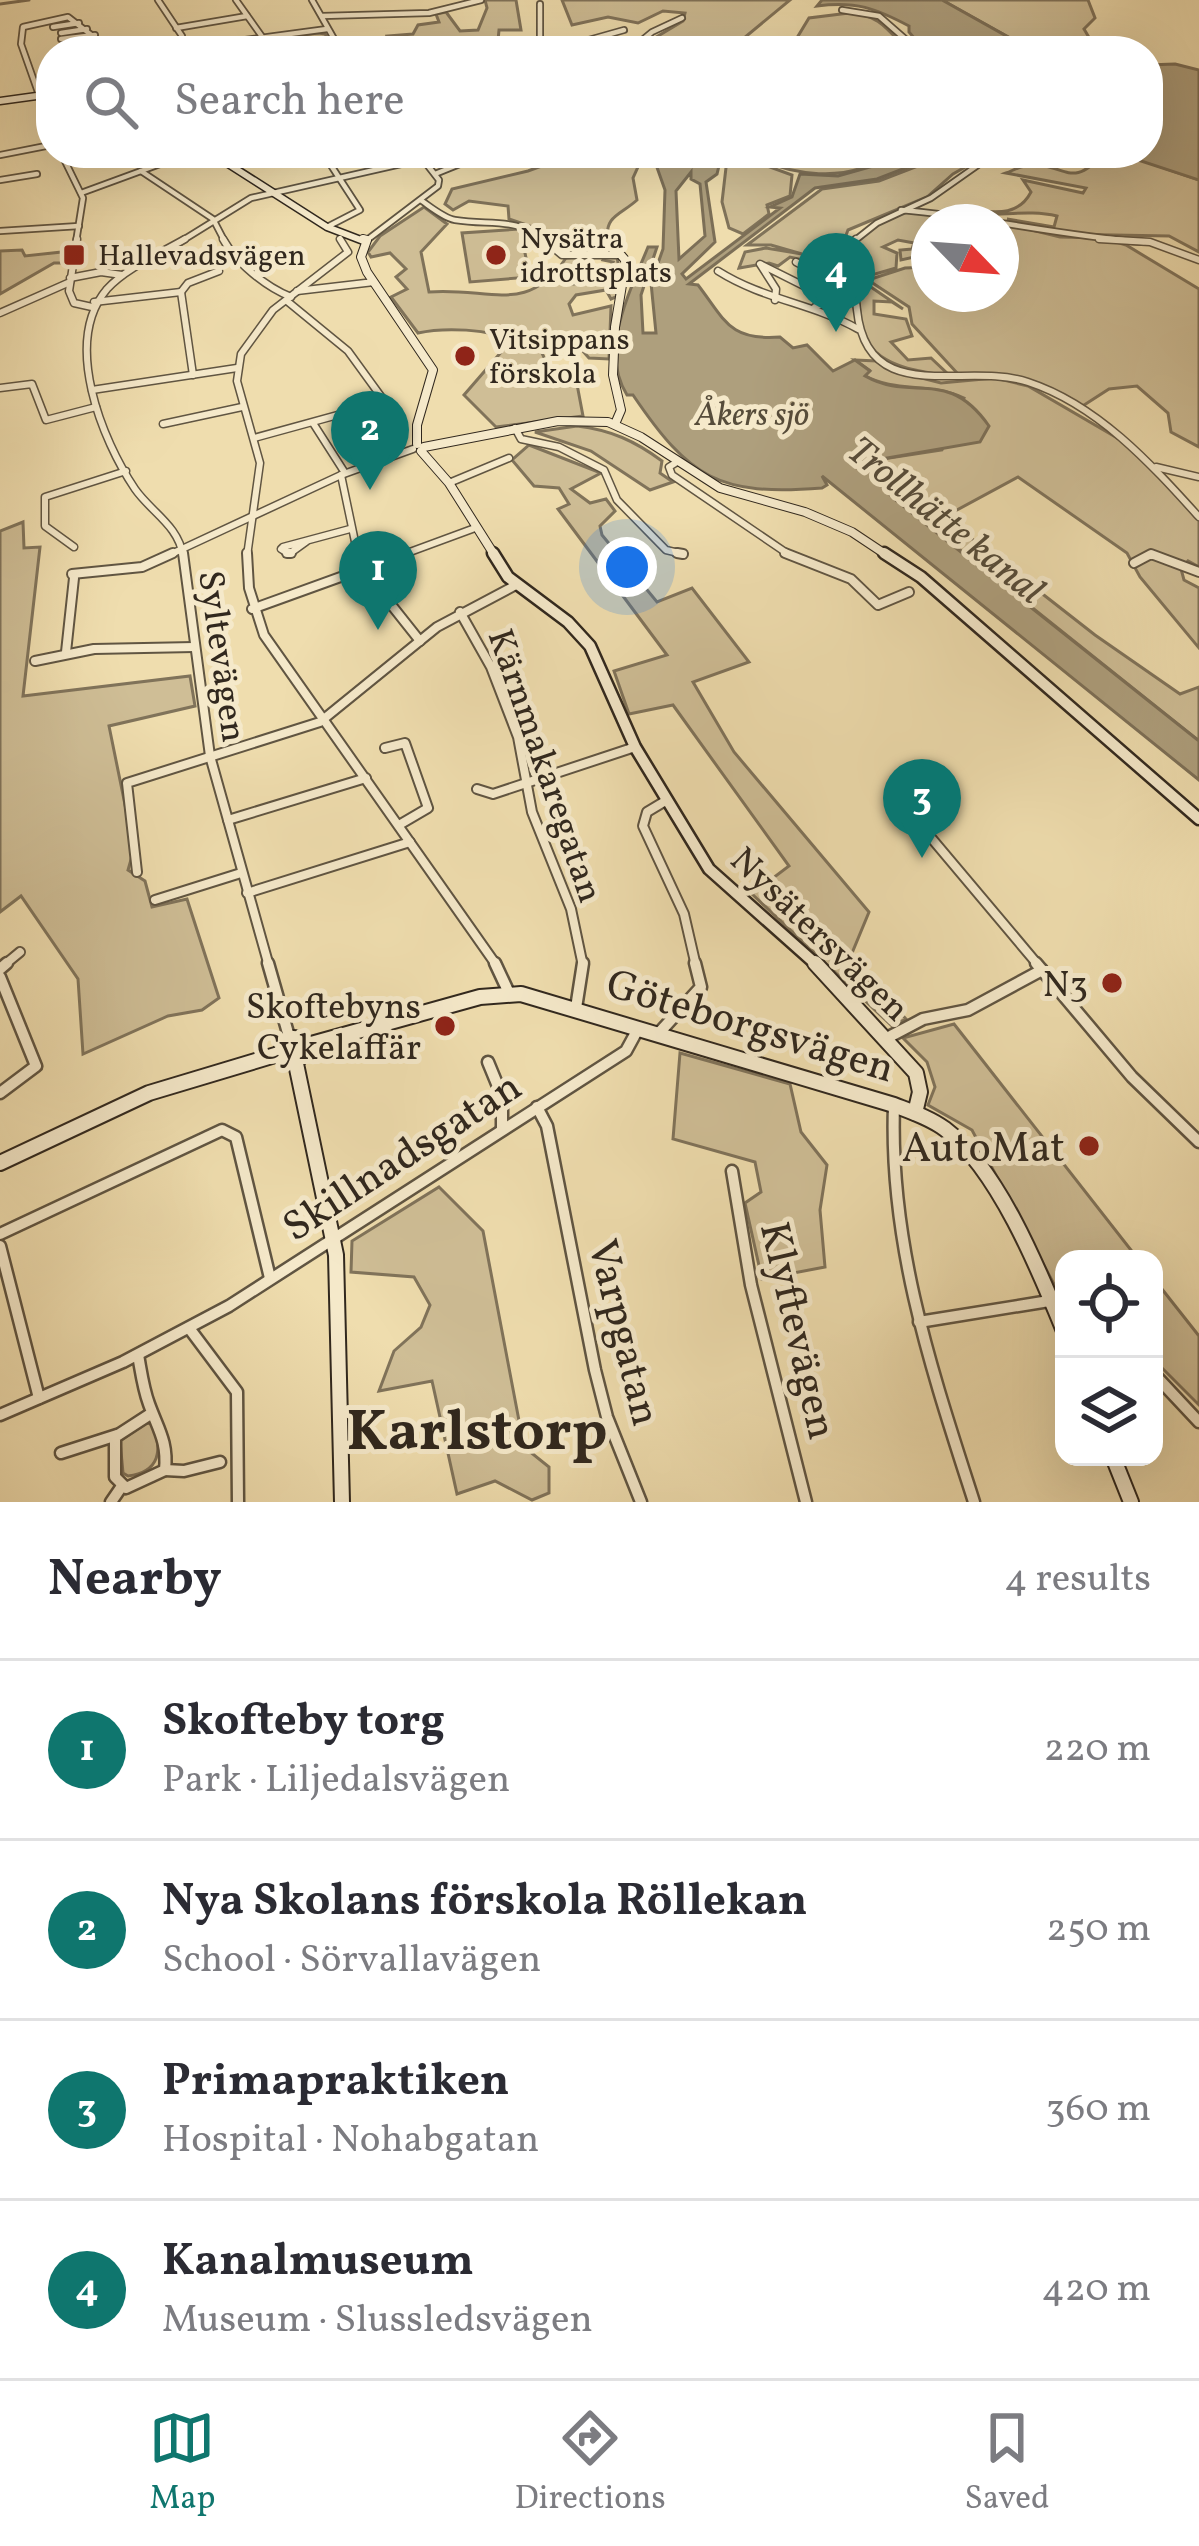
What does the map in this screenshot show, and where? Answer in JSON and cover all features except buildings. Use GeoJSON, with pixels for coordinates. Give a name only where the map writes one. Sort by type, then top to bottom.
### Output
{"type":"FeatureCollection","features":[{"type":"Feature","properties":{"kind":"street"},"geometry":{"type":"LineString","coordinates":[[158,0],[182,36]]}},
{"type":"Feature","properties":{"kind":"street"},"geometry":{"type":"LineString","coordinates":[[236,0],[262,36]]}},
{"type":"Feature","properties":{"kind":"street"},"geometry":{"type":"LineString","coordinates":[[312,0],[331,36]]}},
{"type":"Feature","properties":{"kind":"street"},"geometry":{"type":"LineString","coordinates":[[436,0],[443,10]]}},
{"type":"Feature","properties":{"kind":"street"},"geometry":{"type":"LineString","coordinates":[[322,16],[443,10],[481,0]]}},
{"type":"Feature","properties":{"kind":"street"},"geometry":{"type":"LineString","coordinates":[[540,4],[541,36]]}},
{"type":"Feature","properties":{"kind":"street"},"geometry":{"type":"LineString","coordinates":[[842,10],[874,14],[905,36]]}},
{"type":"Feature","properties":{"kind":"street"},"geometry":{"type":"LineString","coordinates":[[176,28],[247,16]]}},
{"type":"Feature","properties":{"kind":"street"},"geometry":{"type":"LineString","coordinates":[[36,86],[21,44],[23,27],[68,17],[96,35]]}},
{"type":"Feature","properties":{"kind":"street"},"geometry":{"type":"LineString","coordinates":[[647,36],[682,18]]}},
{"type":"Feature","properties":{"kind":"street"},"geometry":{"type":"LineString","coordinates":[[53,27],[79,23]]}},
{"type":"Feature","properties":{"kind":"street"},"geometry":{"type":"LineString","coordinates":[[88,29],[61,36],[96,35]]}},
{"type":"Feature","properties":{"kind":"street"},"geometry":{"type":"LineString","coordinates":[[277,36],[327,29]]}},
{"type":"Feature","properties":{"kind":"street"},"geometry":{"type":"LineString","coordinates":[[602,36],[624,31]]}},
{"type":"Feature","properties":{"kind":"street"},"geometry":{"type":"LineString","coordinates":[[0,101],[36,95]]}},
{"type":"Feature","properties":{"kind":"street"},"geometry":{"type":"LineString","coordinates":[[0,154],[36,148]]}},
{"type":"Feature","properties":{"kind":"street"},"geometry":{"type":"LineString","coordinates":[[68,168],[81,193],[70,280],[74,303],[182,292]]}},
{"type":"Feature","properties":{"kind":"street"},"geometry":{"type":"LineString","coordinates":[[81,193],[149,168]]}},
{"type":"Feature","properties":{"kind":"street"},"geometry":{"type":"LineString","coordinates":[[235,168],[327,227],[367,240]]}},
{"type":"Feature","properties":{"kind":"street"},"geometry":{"type":"LineString","coordinates":[[327,227],[360,210],[333,168]]}},
{"type":"Feature","properties":{"kind":"street"},"geometry":{"type":"LineString","coordinates":[[93,304],[122,276],[212,219],[271,190],[371,168]]}},
{"type":"Feature","properties":{"kind":"street"},"geometry":{"type":"LineString","coordinates":[[419,448],[414,431],[433,384],[433,370],[361,257],[367,240],[438,186],[430,168]]}},
{"type":"Feature","properties":{"kind":"street"},"geometry":{"type":"LineString","coordinates":[[435,174],[450,168]]}},
{"type":"Feature","properties":{"kind":"street"},"geometry":{"type":"LineString","coordinates":[[966,168],[933,197],[869,225],[848,247],[863,342],[878,357],[911,374],[943,380],[1007,376],[1035,384],[1122,435],[1199,517]]}},
{"type":"Feature","properties":{"kind":"street"},"geometry":{"type":"LineString","coordinates":[[141,171],[212,219],[229,250],[274,290],[291,296],[348,351],[385,403],[254,438]]}},
{"type":"Feature","properties":{"kind":"street"},"geometry":{"type":"LineString","coordinates":[[0,180],[37,174]]}},
{"type":"Feature","properties":{"kind":"street"},"geometry":{"type":"LineString","coordinates":[[422,201],[451,220],[509,221],[529,227],[560,254],[621,255],[626,261],[613,361],[621,410],[615,424]]}},
{"type":"Feature","properties":{"kind":"street"},"geometry":{"type":"LineString","coordinates":[[901,210],[992,218],[1060,236],[1166,245],[1199,260]]}},
{"type":"Feature","properties":{"kind":"street"},"geometry":{"type":"LineString","coordinates":[[0,232],[79,226]]}},
{"type":"Feature","properties":{"kind":"street"},"geometry":{"type":"LineString","coordinates":[[340,239],[348,252],[291,296],[252,337],[237,368],[259,474],[244,562],[252,609],[264,635],[506,979],[508,993]]}},
{"type":"Feature","properties":{"kind":"street"},"geometry":{"type":"LineString","coordinates":[[796,262],[838,284]]}},
{"type":"Feature","properties":{"kind":"street"},"geometry":{"type":"LineString","coordinates":[[775,300],[760,264],[806,286],[854,287]]}},
{"type":"Feature","properties":{"kind":"street"},"geometry":{"type":"LineString","coordinates":[[193,375],[182,292],[188,283],[219,271]]}},
{"type":"Feature","properties":{"kind":"street"},"geometry":{"type":"LineString","coordinates":[[718,271],[749,291],[832,314],[858,329]]}},
{"type":"Feature","properties":{"kind":"street"},"geometry":{"type":"LineString","coordinates":[[0,313],[70,280],[109,272],[122,276]]}},
{"type":"Feature","properties":{"kind":"street"},"geometry":{"type":"LineString","coordinates":[[757,274],[770,281]]}},
{"type":"Feature","properties":{"kind":"street"},"geometry":{"type":"LineString","coordinates":[[291,296],[374,282]]}},
{"type":"Feature","properties":{"kind":"street"},"geometry":{"type":"LineString","coordinates":[[810,309],[854,287]]}},
{"type":"Feature","properties":{"kind":"street","name":"Syltevägen"},"geometry":{"type":"LineString","coordinates":[[93,304],[96,406],[126,472],[182,545],[210,757],[293,1050]]}},
{"type":"Feature","properties":{"kind":"street"},"geometry":{"type":"LineString","coordinates":[[92,390],[237,368]]}},
{"type":"Feature","properties":{"kind":"street"},"geometry":{"type":"LineString","coordinates":[[0,388],[32,384],[46,420],[96,406]]}},
{"type":"Feature","properties":{"kind":"street"},"geometry":{"type":"LineString","coordinates":[[163,424],[242,407]]}},
{"type":"Feature","properties":{"kind":"street"},"geometry":{"type":"LineString","coordinates":[[66,652],[73,576],[142,567],[343,474],[419,448],[515,428],[591,420],[615,424],[720,488],[821,518],[889,553],[1199,819]]}},
{"type":"Feature","properties":{"kind":"street"},"geometry":{"type":"LineString","coordinates":[[313,423],[343,474],[350,529],[362,568],[420,641]]}},
{"type":"Feature","properties":{"kind":"street"},"geometry":{"type":"LineString","coordinates":[[515,428],[521,439],[559,447],[604,470],[617,500],[666,550],[683,554]]}},
{"type":"Feature","properties":{"kind":"street","name":"Nysätersvägen"},"geometry":{"type":"LineString","coordinates":[[419,448],[449,483],[516,585],[581,634],[634,747],[709,869],[840,986],[916,1073],[920,1092],[915,1113]]}},
{"type":"Feature","properties":{"kind":"street"},"geometry":{"type":"LineString","coordinates":[[449,483],[508,458]]}},
{"type":"Feature","properties":{"kind":"street"},"geometry":{"type":"LineString","coordinates":[[677,462],[669,467],[672,475],[789,555],[851,579],[878,605],[909,592]]}},
{"type":"Feature","properties":{"kind":"street"},"geometry":{"type":"LineString","coordinates":[[1154,468],[1166,466],[1199,477]]}},
{"type":"Feature","properties":{"kind":"street"},"geometry":{"type":"LineString","coordinates":[[74,547],[44,526],[45,496],[126,472]]}},
{"type":"Feature","properties":{"kind":"street"},"geometry":{"type":"LineString","coordinates":[[252,609],[475,528]]}},
{"type":"Feature","properties":{"kind":"street"},"geometry":{"type":"LineString","coordinates":[[307,541],[350,529]]}},
{"type":"Feature","properties":{"kind":"street"},"geometry":{"type":"LineString","coordinates":[[1134,563],[1151,554],[1199,572]]}},
{"type":"Feature","properties":{"kind":"street"},"geometry":{"type":"LineString","coordinates":[[137,872],[128,783],[326,718],[460,612],[516,585]]}},
{"type":"Feature","properties":{"kind":"street","name":"Kärnmakaregatan"},"geometry":{"type":"LineString","coordinates":[[460,612],[484,652],[529,781],[531,808],[570,901],[582,984],[576,1008]]}},
{"type":"Feature","properties":{"kind":"street"},"geometry":{"type":"LineString","coordinates":[[35,661],[66,652],[194,647]]}},
{"type":"Feature","properties":{"kind":"street"},"geometry":{"type":"LineString","coordinates":[[385,748],[405,743],[428,808],[399,825]]}},
{"type":"Feature","properties":{"kind":"street"},"geometry":{"type":"LineString","coordinates":[[477,789],[487,796],[634,747]]}},
{"type":"Feature","properties":{"kind":"street"},"geometry":{"type":"LineString","coordinates":[[228,820],[366,778]]}},
{"type":"Feature","properties":{"kind":"street"},"geometry":{"type":"LineString","coordinates":[[658,1034],[663,1019],[696,997],[701,987],[684,914],[643,826],[647,812],[667,800]]}},
{"type":"Feature","properties":{"kind":"street"},"geometry":{"type":"LineString","coordinates":[[901,802],[1132,1076],[1199,1142]]}},
{"type":"Feature","properties":{"kind":"street"},"geometry":{"type":"LineString","coordinates":[[247,893],[410,842]]}},
{"type":"Feature","properties":{"kind":"street"},"geometry":{"type":"LineString","coordinates":[[155,900],[241,873]]}},
{"type":"Feature","properties":{"kind":"street"},"geometry":{"type":"LineString","coordinates":[[0,1093],[36,1066],[0,973],[20,952]]}},
{"type":"Feature","properties":{"kind":"street"},"geometry":{"type":"LineString","coordinates":[[886,1038],[923,1019],[968,1010],[1042,970]]}},
{"type":"Feature","properties":{"kind":"street","name":"Göteborgsvägen"},"geometry":{"type":"LineString","coordinates":[[0,1163],[149,1093],[508,993],[576,1008],[894,1105],[949,1132],[974,1162],[1055,1309]]}},
{"type":"Feature","properties":{"kind":"street","name":"Skillnadsgatan"},"geometry":{"type":"LineString","coordinates":[[0,1414],[138,1355],[270,1279],[626,1051],[639,1027]]}},
{"type":"Feature","properties":{"kind":"street"},"geometry":{"type":"LineString","coordinates":[[293,1050],[332,1237],[341,1502]]}},
{"type":"Feature","properties":{"kind":"street"},"geometry":{"type":"LineString","coordinates":[[488,1062],[502,1096],[502,1129]]}},
{"type":"Feature","properties":{"kind":"street"},"geometry":{"type":"LineString","coordinates":[[894,1105],[893,1206],[907,1287],[974,1502]]}},
{"type":"Feature","properties":{"kind":"street","name":"Varpgatan"},"geometry":{"type":"LineString","coordinates":[[537,1107],[547,1126],[607,1417],[641,1502]]}},
{"type":"Feature","properties":{"kind":"street"},"geometry":{"type":"LineString","coordinates":[[0,1234],[222,1130],[236,1137],[270,1279]]}},
{"type":"Feature","properties":{"kind":"street","name":"Klyftevägen"},"geometry":{"type":"LineString","coordinates":[[732,1171],[752,1285],[806,1502]]}},
{"type":"Feature","properties":{"kind":"street"},"geometry":{"type":"LineString","coordinates":[[0,1246],[39,1398]]}},
{"type":"Feature","properties":{"kind":"street"},"geometry":{"type":"LineString","coordinates":[[919,1322],[1051,1301]]}},
{"type":"Feature","properties":{"kind":"street"},"geometry":{"type":"LineString","coordinates":[[189,1328],[237,1392],[238,1502]]}},
{"type":"Feature","properties":{"kind":"street"},"geometry":{"type":"LineString","coordinates":[[138,1355],[152,1413],[164,1427],[165,1469]]}},
{"type":"Feature","properties":{"kind":"street"},"geometry":{"type":"LineString","coordinates":[[1163,1384],[1199,1423]]}},
{"type":"Feature","properties":{"kind":"street"},"geometry":{"type":"LineString","coordinates":[[61,1453],[117,1435],[152,1413]]}},
{"type":"Feature","properties":{"kind":"street"},"geometry":{"type":"LineString","coordinates":[[117,1435],[116,1478],[122,1486],[133,1488],[165,1469],[184,1471],[220,1462]]}},
{"type":"Feature","properties":{"kind":"street"},"geometry":{"type":"LineString","coordinates":[[1117,1466],[1131,1502]]}},
{"type":"Feature","properties":{"kind":"street"},"geometry":{"type":"LineString","coordinates":[[110,1502],[122,1486]]}},
{"type":"Feature","properties":{"kind":"shaded area"},"geometry":{"type":"Polygon","coordinates":[[[485,0],[516,0],[521,30],[499,30],[498,36],[387,36],[413,34],[418,25],[439,22],[436,14],[446,12],[460,31],[478,30],[487,8],[485,0]]]}},
{"type":"Feature","properties":{"kind":"shaded area"},"geometry":{"type":"Polygon","coordinates":[[[562,0],[790,0],[746,36],[658,36],[683,21],[685,13],[663,11],[638,23],[608,17],[572,25],[562,0]]]}},
{"type":"Feature","properties":{"kind":"shaded area"},"geometry":{"type":"Polygon","coordinates":[[[942,0],[1088,0],[1095,18],[1084,29],[1088,36],[1006,36],[942,0]]]}},
{"type":"Feature","properties":{"kind":"shaded area"},"geometry":{"type":"Polygon","coordinates":[[[859,14],[876,20],[894,36],[798,36],[809,18],[859,14]]]}},
{"type":"Feature","properties":{"kind":"shaded area"},"geometry":{"type":"Polygon","coordinates":[[[638,168],[633,178],[637,200],[611,220],[608,239],[587,242],[589,253],[564,253],[533,227],[509,219],[508,206],[469,201],[453,210],[445,204],[452,189],[528,171],[638,168]]]}},
{"type":"Feature","properties":{"kind":"shaded area"},"geometry":{"type":"Polygon","coordinates":[[[726,168],[773,168],[792,175],[790,196],[767,205],[769,214],[743,234],[729,228],[722,202],[726,168]]]}},
{"type":"Feature","properties":{"kind":"shaded area"},"geometry":{"type":"Polygon","coordinates":[[[785,168],[861,168],[838,173],[785,168]]]}},
{"type":"Feature","properties":{"kind":"shaded area"},"geometry":{"type":"Polygon","coordinates":[[[913,168],[964,168],[927,197],[848,230],[842,246],[804,253],[842,250],[848,270],[790,257],[778,266],[739,268],[745,252],[766,248],[802,254],[771,245],[747,245],[822,189],[879,181],[913,168]]]}},
{"type":"Feature","properties":{"kind":"shaded area"},"geometry":{"type":"Polygon","coordinates":[[[1052,168],[1074,173],[1088,168],[1163,168],[1199,180],[1199,252],[1169,236],[1058,234],[1019,223],[1054,227],[1057,216],[1019,214],[1019,205],[1031,192],[1023,180],[1083,193],[1086,188],[1006,173],[1052,168]]]}},
{"type":"Feature","properties":{"kind":"shaded area"},"geometry":{"type":"Polygon","coordinates":[[[424,207],[447,224],[421,252],[429,292],[522,293],[551,276],[566,258],[599,255],[587,258],[573,284],[603,281],[613,262],[603,260],[606,255],[617,257],[621,280],[616,297],[611,299],[606,290],[576,295],[569,304],[573,315],[611,306],[609,359],[589,358],[572,339],[540,349],[552,374],[576,379],[583,416],[496,427],[464,395],[509,343],[479,331],[418,333],[391,297],[407,289],[396,277],[406,269],[390,253],[371,257],[368,252],[380,236],[424,207]]]}},
{"type":"Feature","properties":{"kind":"shaded area"},"geometry":{"type":"Polygon","coordinates":[[[898,212],[911,213],[911,242],[898,240],[883,247],[897,253],[896,268],[858,279],[850,249],[861,235],[898,212]]]}},
{"type":"Feature","properties":{"kind":"shaded area"},"geometry":{"type":"Polygon","coordinates":[[[1019,227],[1126,245],[1199,289],[1199,447],[1171,432],[1168,413],[1137,386],[1109,389],[1081,407],[1022,379],[958,374],[912,324],[909,307],[868,280],[911,268],[911,312],[1019,312],[1019,227]]]}},
{"type":"Feature","properties":{"kind":"shaded area","name":"Nysätra idrottsplats"},"geometry":{"type":"Polygon","coordinates":[[[520,229],[530,277],[470,282],[462,233],[520,229]]]}},
{"type":"Feature","properties":{"kind":"shaded area"},"geometry":{"type":"Polygon","coordinates":[[[911,249],[911,258],[901,260],[900,250],[911,249]]]}},
{"type":"Feature","properties":{"kind":"shaded area"},"geometry":{"type":"Polygon","coordinates":[[[22,250],[25,256],[71,251],[69,263],[54,263],[0,294],[0,251],[22,250]]]}},
{"type":"Feature","properties":{"kind":"shaded area"},"geometry":{"type":"Polygon","coordinates":[[[865,283],[903,309],[892,302],[874,301],[874,314],[906,319],[912,336],[891,342],[908,360],[931,358],[950,376],[900,366],[877,354],[862,328],[856,287],[865,283]]]}},
{"type":"Feature","properties":{"kind":"shaded area"},"geometry":{"type":"Polygon","coordinates":[[[855,360],[877,361],[941,383],[995,378],[1028,386],[1131,446],[1199,520],[1199,567],[1188,561],[1181,569],[1184,580],[1199,588],[1199,648],[1140,577],[1127,553],[1018,477],[944,517],[1095,635],[1180,694],[1199,687],[1199,741],[879,485],[865,467],[876,460],[942,450],[964,398],[876,380],[864,375],[869,370],[855,360]]]}},
{"type":"Feature","properties":{"kind":"shaded area"},"geometry":{"type":"Polygon","coordinates":[[[577,426],[612,434],[642,448],[662,461],[660,473],[673,482],[650,490],[591,451],[535,432],[577,426]]]}},
{"type":"Feature","properties":{"kind":"shaded area"},"geometry":{"type":"Polygon","coordinates":[[[529,445],[601,473],[571,489],[590,503],[606,499],[615,511],[600,526],[602,535],[657,602],[692,588],[749,662],[693,682],[734,752],[869,912],[850,958],[906,1019],[892,1026],[752,894],[789,866],[673,705],[629,714],[614,671],[667,655],[558,509],[569,504],[559,488],[534,486],[512,460],[529,445]]]}},
{"type":"Feature","properties":{"kind":"shaded area"},"geometry":{"type":"Polygon","coordinates":[[[23,522],[24,548],[40,547],[23,696],[190,676],[195,706],[109,726],[134,849],[128,870],[145,881],[152,907],[187,899],[219,998],[202,1010],[168,1016],[83,1054],[78,979],[21,896],[0,912],[0,531],[23,522]]]}},
{"type":"Feature","properties":{"kind":"shaded area"},"geometry":{"type":"Polygon","coordinates":[[[954,1024],[1131,1250],[1055,1250],[1055,1286],[972,1130],[928,1105],[935,1087],[927,1062],[903,1038],[954,1024]]]}},
{"type":"Feature","properties":{"kind":"shaded area"},"geometry":{"type":"Polygon","coordinates":[[[680,1053],[790,1084],[801,1132],[827,1165],[820,1210],[825,1267],[762,1279],[745,1203],[761,1192],[755,1162],[673,1139],[680,1053]]]}},
{"type":"Feature","properties":{"kind":"shaded area"},"geometry":{"type":"Polygon","coordinates":[[[439,1187],[483,1231],[524,1447],[549,1467],[549,1493],[532,1500],[495,1481],[457,1494],[432,1381],[379,1391],[394,1351],[421,1327],[430,1305],[414,1277],[351,1272],[352,1241],[439,1187]]]}},
{"type":"Feature","properties":{"kind":"shaded area"},"geometry":{"type":"Polygon","coordinates":[[[1163,1290],[1199,1336],[1199,1405],[1163,1369],[1163,1290]]]}},
{"type":"Feature","properties":{"kind":"shaded area"},"geometry":{"type":"Polygon","coordinates":[[[146,1423],[152,1424],[155,1434],[156,1458],[147,1470],[128,1476],[123,1473],[120,1441],[146,1423]]]}},
{"type":"Feature","properties":{"kind":"water"},"geometry":{"type":"Polygon","coordinates":[[[822,0],[942,0],[1006,36],[912,36],[909,26],[875,10],[817,6],[822,0]]]}},
{"type":"Feature","properties":{"kind":"water"},"geometry":{"type":"Polygon","coordinates":[[[1163,64],[1199,70],[1199,180],[1162,168],[1163,64]]]}},
{"type":"Feature","properties":{"kind":"water","name":"Åkers sjö"},"geometry":{"type":"Polygon","coordinates":[[[657,168],[718,168],[706,182],[715,242],[682,274],[686,279],[780,208],[770,207],[792,197],[800,174],[838,176],[866,168],[905,168],[877,179],[815,188],[689,284],[698,285],[722,318],[739,332],[780,337],[793,348],[807,345],[833,371],[855,360],[870,371],[865,376],[882,383],[944,391],[974,408],[989,426],[980,442],[876,460],[866,468],[893,498],[1199,741],[1199,780],[822,476],[827,485],[822,488],[757,489],[732,484],[710,476],[672,446],[633,395],[627,395],[616,360],[620,322],[648,247],[657,247],[641,295],[643,333],[656,333],[651,283],[663,249],[665,190],[657,168]],[[691,172],[676,191],[679,259],[705,236],[700,184],[691,179],[691,172]]]}},
{"type":"Feature","properties":{"kind":"waterway"},"geometry":{"type":"LineString","coordinates":[[0,4],[29,0]]}},
{"type":"Feature","properties":{"kind":"place","name":"Hallevadsvägen"},"geometry":{"type":"Point","coordinates":[74,255]}},
{"type":"Feature","properties":{"kind":"place","name":"Nysätra idrottsplats"},"geometry":{"type":"Point","coordinates":[496,255]}},
{"type":"Feature","properties":{"kind":"place","name":"Kanalmuseum"},"geometry":{"type":"Point","coordinates":[836,332]}},
{"type":"Feature","properties":{"kind":"place","name":"Vitsippans förskola"},"geometry":{"type":"Point","coordinates":[465,356]}},
{"type":"Feature","properties":{"kind":"place","name":"Nya Skolans förskola Röllekan"},"geometry":{"type":"Point","coordinates":[370,490]}},
{"type":"Feature","properties":{"kind":"place","name":"Skofteby torg"},"geometry":{"type":"Point","coordinates":[378,630]}},
{"type":"Feature","properties":{"kind":"place","name":"Primapraktiken"},"geometry":{"type":"Point","coordinates":[922,858]}},
{"type":"Feature","properties":{"kind":"place","name":"N3"},"geometry":{"type":"Point","coordinates":[1112,983]}},
{"type":"Feature","properties":{"kind":"place","name":"Skoftebyns Cykelaffär"},"geometry":{"type":"Point","coordinates":[445,1026]}},
{"type":"Feature","properties":{"kind":"place","name":"AutoMat"},"geometry":{"type":"Point","coordinates":[1089,1146]}},
{"type":"Feature","properties":{"kind":"district","name":"Karlstorp"},"geometry":{"type":"Point","coordinates":[477,1429]}},
{"type":"Feature","properties":{"kind":"water label","name":"Trollhätte kanal"},"geometry":{"type":"Point","coordinates":[947,519]}}]}
